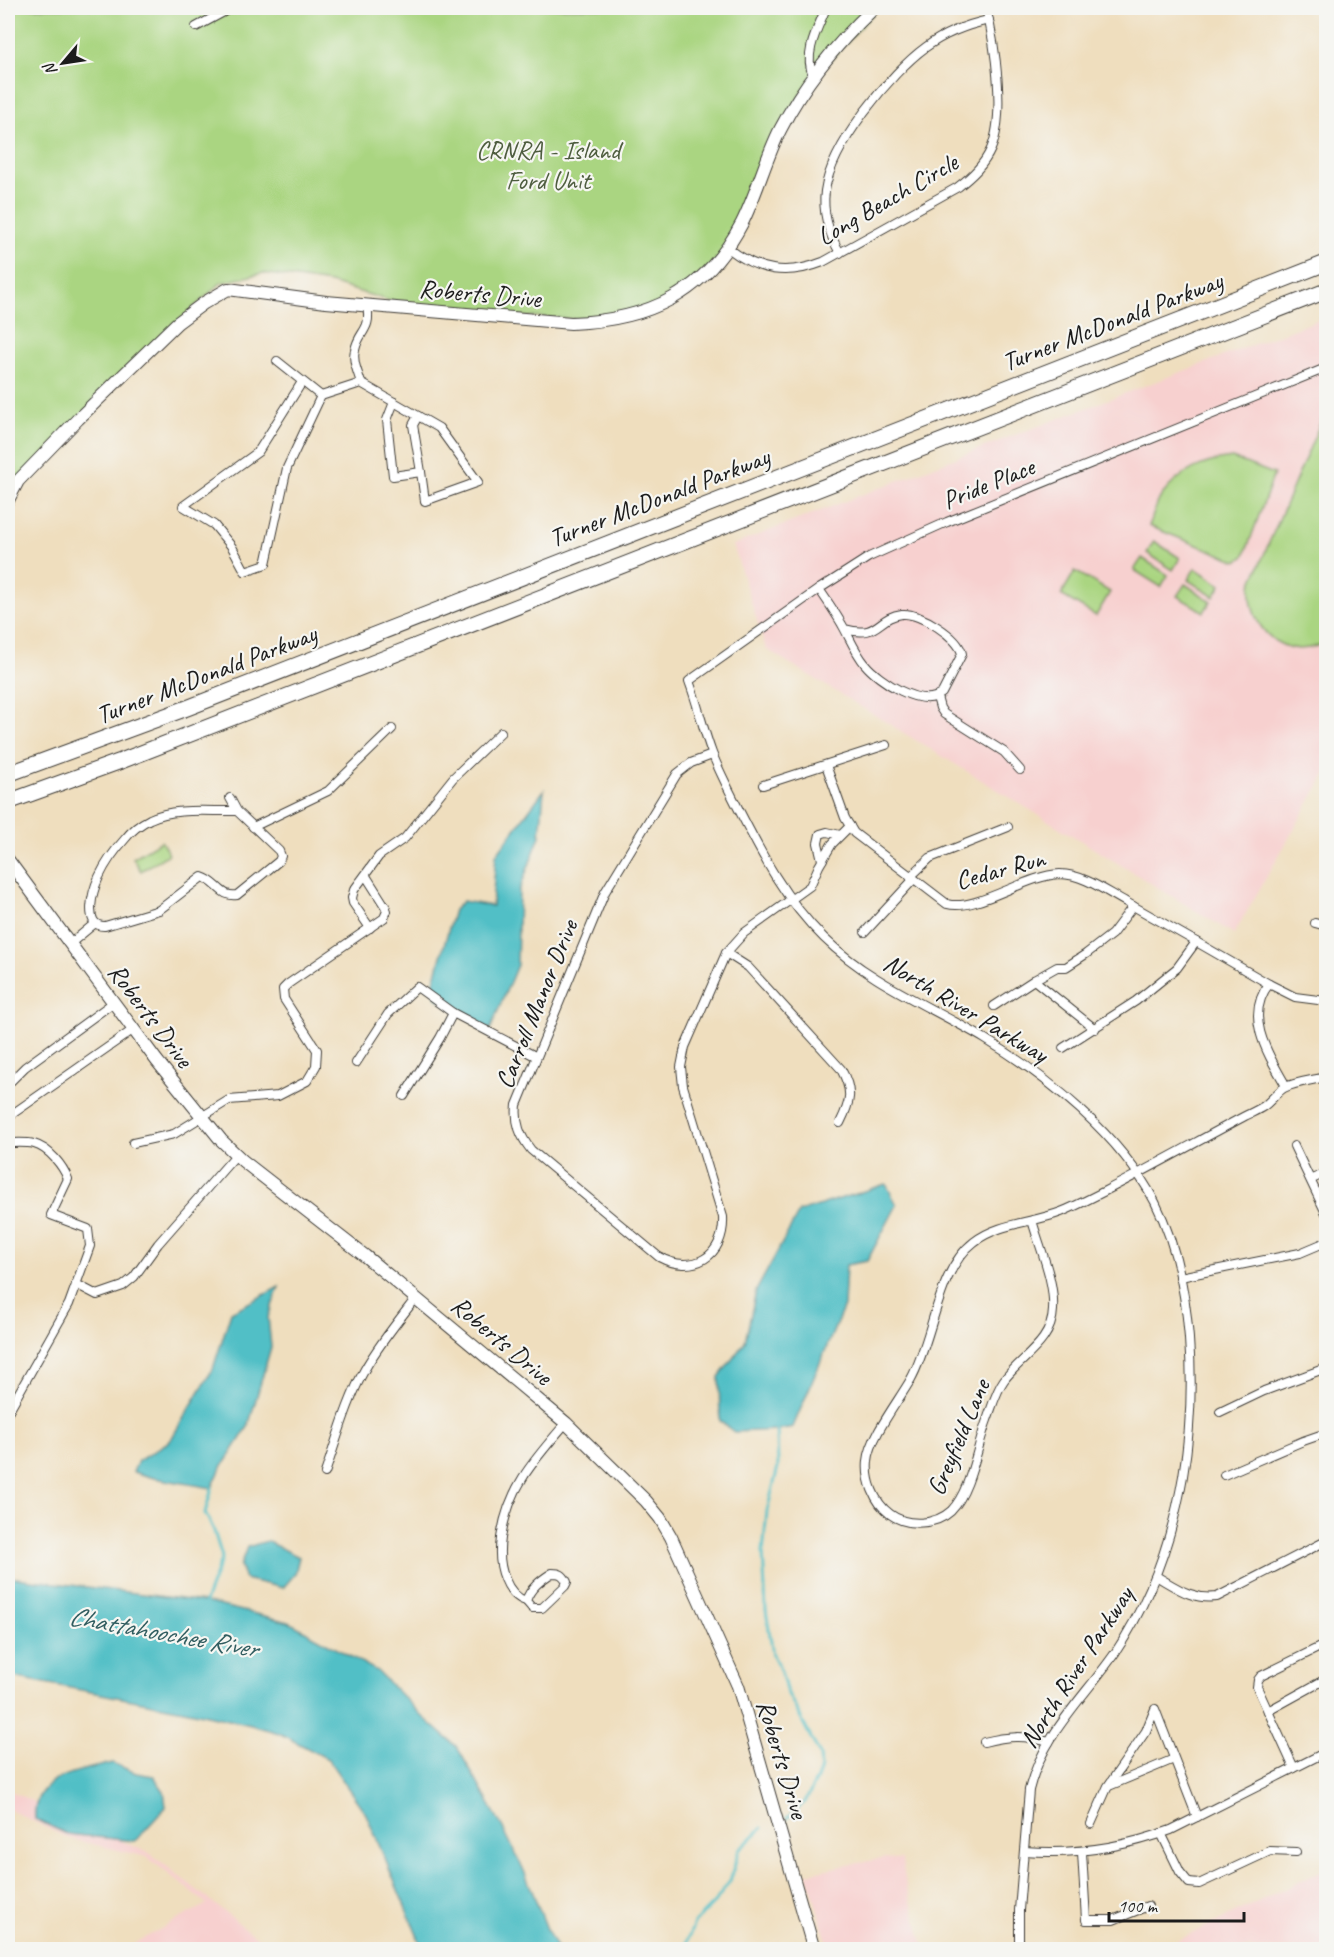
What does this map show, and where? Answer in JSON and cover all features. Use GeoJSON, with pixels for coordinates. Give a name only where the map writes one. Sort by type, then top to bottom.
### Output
{"type":"FeatureCollection","features":[{"type":"Feature","properties":{"kind":"highway","name":"Turner McDonald Parkway"},"geometry":{"type":"LineString","coordinates":[[8,774],[187,708],[1326,262]]}},
{"type":"Feature","properties":{"kind":"highway","name":"Turner McDonald Parkway"},"geometry":{"type":"LineString","coordinates":[[8,802],[121,761],[1326,291]]}},
{"type":"Feature","properties":{"kind":"street"},"geometry":{"type":"LineString","coordinates":[[196,27],[231,8]]}},
{"type":"Feature","properties":{"kind":"street"},"geometry":{"type":"LineString","coordinates":[[813,75],[810,64],[811,49],[826,8]]}},
{"type":"Feature","properties":{"kind":"street","name":"Roberts Drive"},"geometry":{"type":"LineString","coordinates":[[8,500],[18,481],[177,323],[228,289],[367,306],[571,323],[623,318],[656,307],[686,291],[709,272],[728,248],[743,220],[780,130],[813,75],[846,34],[874,8]]}},
{"type":"Feature","properties":{"kind":"street","name":"Long Beach Circle"},"geometry":{"type":"LineString","coordinates":[[728,248],[753,264],[782,271],[811,267],[958,187],[974,175],[994,140],[998,117],[996,68],[986,8]]}},
{"type":"Feature","properties":{"kind":"street"},"geometry":{"type":"LineString","coordinates":[[840,253],[827,224],[825,192],[832,167],[855,126],[886,84],[925,47],[955,30],[989,20]]}},
{"type":"Feature","properties":{"kind":"street"},"geometry":{"type":"LineString","coordinates":[[367,306],[369,314],[367,327],[354,352],[361,383],[439,428],[478,482],[425,501],[413,425],[418,416]]}},
{"type":"Feature","properties":{"kind":"street"},"geometry":{"type":"LineString","coordinates":[[277,361],[321,396]]}},
{"type":"Feature","properties":{"kind":"street","name":"Pride Place"},"geometry":{"type":"LineString","coordinates":[[688,681],[819,589],[869,557],[946,522],[1326,368]]}},
{"type":"Feature","properties":{"kind":"street"},"geometry":{"type":"LineString","coordinates":[[302,382],[258,452],[183,506],[214,525],[232,547],[245,571],[266,564],[288,468],[321,396],[361,383]]}},
{"type":"Feature","properties":{"kind":"street"},"geometry":{"type":"LineString","coordinates":[[394,402],[387,420],[393,476],[421,472]]}},
{"type":"Feature","properties":{"kind":"street"},"geometry":{"type":"LineString","coordinates":[[819,589],[867,666],[910,696],[937,697],[942,693],[962,654],[958,643],[947,634],[907,614],[895,616],[864,633],[845,629]]}},
{"type":"Feature","properties":{"kind":"street","name":"North River Parkway"},"geometry":{"type":"LineString","coordinates":[[688,681],[712,754],[758,848],[791,901],[825,939],[865,972],[1026,1065],[1069,1100],[1120,1151],[1138,1174],[1154,1200],[1175,1253],[1189,1346],[1189,1418],[1183,1475],[1174,1518],[1163,1558],[1149,1594],[1131,1628],[1040,1755],[1029,1790],[1018,1916],[1019,1950]]}},
{"type":"Feature","properties":{"kind":"street"},"geometry":{"type":"LineString","coordinates":[[937,697],[944,714],[1004,752],[1020,770]]}},
{"type":"Feature","properties":{"kind":"street"},"geometry":{"type":"LineString","coordinates":[[253,827],[328,791],[392,729]]}},
{"type":"Feature","properties":{"kind":"street"},"geometry":{"type":"LineString","coordinates":[[370,928],[352,898],[354,890],[380,856],[405,838],[453,778],[501,732]]}},
{"type":"Feature","properties":{"kind":"street"},"geometry":{"type":"LineString","coordinates":[[763,785],[886,746]]}},
{"type":"Feature","properties":{"kind":"street","name":"Carroll Manor Drive"},"geometry":{"type":"LineString","coordinates":[[712,754],[691,763],[677,774],[605,892],[519,1094],[516,1115],[520,1133],[531,1150],[658,1257],[669,1263],[683,1265],[696,1263],[707,1257],[721,1239],[723,1228],[723,1217],[683,1086],[681,1067],[685,1047],[726,953],[744,933],[791,901]]}},
{"type":"Feature","properties":{"kind":"street","name":"Cedar Run"},"geometry":{"type":"LineString","coordinates":[[826,765],[845,818],[854,833],[939,899],[955,907],[976,902],[1029,880],[1061,874],[1079,878],[1295,997],[1326,1001]]}},
{"type":"Feature","properties":{"kind":"street"},"geometry":{"type":"LineString","coordinates":[[230,798],[237,812],[279,851],[281,856],[279,861],[237,895],[225,894],[210,879],[202,877],[159,910],[105,926],[94,924],[91,916],[93,893],[98,878],[124,839],[136,827],[152,818],[179,812],[237,812]]}},
{"type":"Feature","properties":{"kind":"street"},"geometry":{"type":"LineString","coordinates":[[791,901],[810,886],[832,844],[850,826]]}},
{"type":"Feature","properties":{"kind":"street"},"geometry":{"type":"LineString","coordinates":[[865,932],[912,878],[920,865],[930,858],[1008,827]]}},
{"type":"Feature","properties":{"kind":"street"},"geometry":{"type":"LineString","coordinates":[[822,860],[818,843],[820,834],[827,832],[840,836]]}},
{"type":"Feature","properties":{"kind":"street","name":"Roberts Drive"},"geometry":{"type":"LineString","coordinates":[[8,860],[134,1029],[221,1140],[236,1155],[416,1298],[566,1423],[646,1501],[660,1518],[676,1548],[738,1686],[814,1950]]}},
{"type":"Feature","properties":{"kind":"street"},"geometry":{"type":"LineString","coordinates":[[133,1143],[174,1134],[229,1100],[278,1096],[307,1081],[316,1066],[317,1050],[284,999],[284,989],[384,918],[387,911],[366,876]]}},
{"type":"Feature","properties":{"kind":"street"},"geometry":{"type":"LineString","coordinates":[[994,1006],[1034,980],[1057,968],[1066,967],[1086,954],[1112,934],[1133,906]]}},
{"type":"Feature","properties":{"kind":"street"},"geometry":{"type":"LineString","coordinates":[[1315,923],[1326,926]]}},
{"type":"Feature","properties":{"kind":"street"},"geometry":{"type":"LineString","coordinates":[[70,944],[94,924]]}},
{"type":"Feature","properties":{"kind":"street"},"geometry":{"type":"LineString","coordinates":[[1063,1048],[1136,1001],[1177,968],[1196,942]]}},
{"type":"Feature","properties":{"kind":"street"},"geometry":{"type":"LineString","coordinates":[[726,953],[748,967],[841,1069],[848,1082],[850,1096],[848,1109],[840,1124]]}},
{"type":"Feature","properties":{"kind":"street"},"geometry":{"type":"LineString","coordinates":[[1034,980],[1095,1029]]}},
{"type":"Feature","properties":{"kind":"street"},"geometry":{"type":"LineString","coordinates":[[1269,984],[1264,990],[1258,1013],[1259,1031],[1267,1052],[1286,1086],[1326,1077]]}},
{"type":"Feature","properties":{"kind":"street"},"geometry":{"type":"LineString","coordinates":[[356,1063],[388,1014],[417,987],[453,1013],[484,1031],[536,1056]]}},
{"type":"Feature","properties":{"kind":"street"},"geometry":{"type":"LineString","coordinates":[[8,1084],[25,1067],[114,1002]]}},
{"type":"Feature","properties":{"kind":"street"},"geometry":{"type":"LineString","coordinates":[[404,1096],[453,1013]]}},
{"type":"Feature","properties":{"kind":"street"},"geometry":{"type":"LineString","coordinates":[[8,1118],[134,1029]]}},
{"type":"Feature","properties":{"kind":"street","name":"Greyfield Lane"},"geometry":{"type":"LineString","coordinates":[[1032,1220],[1051,1286],[1053,1311],[1051,1324],[1037,1347],[1005,1379],[1000,1388],[979,1440],[971,1473],[953,1509],[942,1518],[929,1522],[900,1519],[890,1514],[875,1496],[870,1484],[868,1463],[872,1444],[915,1370],[947,1278],[961,1255],[974,1242],[994,1231],[1032,1220],[1060,1212],[1138,1174],[1264,1105],[1286,1086]]}},
{"type":"Feature","properties":{"kind":"street"},"geometry":{"type":"LineString","coordinates":[[8,1143],[34,1144],[48,1152],[65,1172],[68,1179],[51,1215],[88,1229],[90,1246],[69,1304],[8,1412]]}},
{"type":"Feature","properties":{"kind":"street"},"geometry":{"type":"LineString","coordinates":[[1294,1146],[1312,1179],[1326,1213]]}},
{"type":"Feature","properties":{"kind":"street"},"geometry":{"type":"LineString","coordinates":[[76,1284],[97,1295],[128,1282],[236,1155]]}},
{"type":"Feature","properties":{"kind":"street"},"geometry":{"type":"LineString","coordinates":[[1312,1179],[1326,1173]]}},
{"type":"Feature","properties":{"kind":"street"},"geometry":{"type":"LineString","coordinates":[[1180,1277],[1300,1253],[1326,1242]]}},
{"type":"Feature","properties":{"kind":"street"},"geometry":{"type":"LineString","coordinates":[[325,1473],[364,1370],[416,1298]]}},
{"type":"Feature","properties":{"kind":"street"},"geometry":{"type":"LineString","coordinates":[[1220,1412],[1264,1391],[1326,1368]]}},
{"type":"Feature","properties":{"kind":"street"},"geometry":{"type":"LineString","coordinates":[[526,1601],[530,1592],[540,1581],[552,1573],[564,1575],[567,1582],[542,1608],[532,1608],[516,1595],[501,1571],[499,1553],[503,1523],[511,1498],[523,1476],[566,1423]]}},
{"type":"Feature","properties":{"kind":"street"},"geometry":{"type":"LineString","coordinates":[[1224,1475],[1326,1433]]}},
{"type":"Feature","properties":{"kind":"street"},"geometry":{"type":"LineString","coordinates":[[1156,1576],[1190,1595],[1203,1599],[1216,1597],[1326,1541]]}},
{"type":"Feature","properties":{"kind":"street"},"geometry":{"type":"LineString","coordinates":[[1294,1768],[1257,1687],[1258,1680],[1326,1644]]}},
{"type":"Feature","properties":{"kind":"street"},"geometry":{"type":"LineString","coordinates":[[1268,1711],[1326,1679]]}},
{"type":"Feature","properties":{"kind":"street"},"geometry":{"type":"LineString","coordinates":[[1091,1824],[1108,1786],[1146,1731],[1155,1710],[1197,1817]]}},
{"type":"Feature","properties":{"kind":"street"},"geometry":{"type":"LineString","coordinates":[[984,1742],[1005,1737],[1030,1736],[1049,1742]]}},
{"type":"Feature","properties":{"kind":"street"},"geometry":{"type":"LineString","coordinates":[[1024,1851],[1082,1852],[1125,1845],[1161,1833],[1197,1817],[1326,1752]]}},
{"type":"Feature","properties":{"kind":"street"},"geometry":{"type":"LineString","coordinates":[[1108,1786],[1174,1759]]}},
{"type":"Feature","properties":{"kind":"street"},"geometry":{"type":"LineString","coordinates":[[1161,1833],[1180,1872],[1189,1883],[1199,1884],[1270,1851],[1296,1852]]}},
{"type":"Feature","properties":{"kind":"street"},"geometry":{"type":"LineString","coordinates":[[1082,1852],[1086,1920],[1113,1920],[1148,1906]]}},
{"type":"Feature","properties":{"kind":"shaded area"},"geometry":{"type":"Polygon","coordinates":[[[1326,317],[1326,773],[1234,934],[766,649],[733,545],[1326,317]]]}},
{"type":"Feature","properties":{"kind":"shaded area"},"geometry":{"type":"Polygon","coordinates":[[[8,1790],[151,1854],[272,1949],[124,1949],[207,1904],[147,1857],[67,1838],[8,1809],[8,1790]]]}},
{"type":"Feature","properties":{"kind":"shaded area"},"geometry":{"type":"Polygon","coordinates":[[[884,1858],[902,1859],[906,1885],[925,1949],[829,1949],[807,1873],[884,1858]]]}},
{"type":"Feature","properties":{"kind":"shaded area"},"geometry":{"type":"Polygon","coordinates":[[[1326,1869],[1326,1949],[1160,1949],[1326,1869]]]}},
{"type":"Feature","properties":{"kind":"green space","name":"CRNRA - Island Ford Unit"},"geometry":{"type":"Polygon","coordinates":[[[8,8],[878,8],[801,93],[722,256],[670,299],[616,321],[427,312],[330,283],[263,273],[221,283],[180,320],[8,492],[8,8]]]}},
{"type":"Feature","properties":{"kind":"green space"},"geometry":{"type":"Polygon","coordinates":[[[1325,412],[1326,642],[1311,648],[1296,648],[1283,645],[1271,638],[1262,628],[1251,601],[1251,585],[1325,412]]]}},
{"type":"Feature","properties":{"kind":"green space"},"geometry":{"type":"Polygon","coordinates":[[[1232,458],[1274,474],[1244,557],[1237,561],[1149,526],[1160,498],[1177,479],[1202,465],[1232,458]]]}},
{"type":"Feature","properties":{"kind":"green space"},"geometry":{"type":"Polygon","coordinates":[[[1154,541],[1180,558],[1173,570],[1147,553],[1154,541]]]}},
{"type":"Feature","properties":{"kind":"green space"},"geometry":{"type":"Polygon","coordinates":[[[1142,558],[1168,575],[1161,587],[1134,570],[1142,558]]]}},
{"type":"Feature","properties":{"kind":"green space"},"geometry":{"type":"Polygon","coordinates":[[[1195,568],[1221,585],[1214,597],[1188,580],[1195,568]]]}},
{"type":"Feature","properties":{"kind":"green space"},"geometry":{"type":"Polygon","coordinates":[[[1075,571],[1110,592],[1096,616],[1061,595],[1075,571]]]}},
{"type":"Feature","properties":{"kind":"green space"},"geometry":{"type":"Polygon","coordinates":[[[1185,584],[1211,601],[1204,612],[1177,596],[1185,584]]]}},
{"type":"Feature","properties":{"kind":"green space"},"geometry":{"type":"Polygon","coordinates":[[[161,841],[169,854],[141,871],[133,858],[161,841]]]}},
{"type":"Feature","properties":{"kind":"water"},"geometry":{"type":"Polygon","coordinates":[[[544,790],[540,836],[519,891],[517,965],[490,1030],[436,998],[433,985],[454,910],[463,901],[492,906],[496,855],[544,790]]]}},
{"type":"Feature","properties":{"kind":"water"},"geometry":{"type":"Polygon","coordinates":[[[886,1184],[897,1205],[867,1261],[846,1265],[844,1306],[793,1427],[734,1432],[720,1421],[719,1377],[745,1342],[756,1291],[799,1212],[886,1184]]]}},
{"type":"Feature","properties":{"kind":"water"},"geometry":{"type":"Polygon","coordinates":[[[279,1287],[268,1317],[271,1347],[248,1427],[220,1470],[212,1488],[133,1472],[138,1461],[170,1441],[213,1369],[231,1312],[279,1287]]]}},
{"type":"Feature","properties":{"kind":"water"},"geometry":{"type":"Polygon","coordinates":[[[267,1541],[299,1557],[295,1574],[283,1588],[245,1579],[240,1566],[247,1547],[267,1541]]]}},
{"type":"Feature","properties":{"kind":"water","name":"Chattahoochee River"},"geometry":{"type":"Polygon","coordinates":[[[8,1577],[205,1602],[289,1622],[377,1671],[457,1747],[503,1828],[557,1949],[423,1949],[366,1814],[328,1759],[279,1733],[194,1712],[8,1676],[8,1577]]]}},
{"type":"Feature","properties":{"kind":"water"},"geometry":{"type":"Polygon","coordinates":[[[112,1763],[136,1773],[153,1776],[164,1791],[166,1807],[135,1841],[67,1834],[35,1819],[36,1804],[41,1793],[49,1784],[72,1773],[112,1763]]]}},
{"type":"Feature","properties":{"kind":"waterway"},"geometry":{"type":"LineString","coordinates":[[777,1430],[778,1467],[767,1511],[763,1552],[766,1610],[773,1655],[781,1671],[786,1690],[820,1755],[821,1768],[805,1802],[787,1818]]}},
{"type":"Feature","properties":{"kind":"waterway"},"geometry":{"type":"LineString","coordinates":[[206,1604],[222,1557],[213,1528],[205,1513],[212,1488]]}},
{"type":"Feature","properties":{"kind":"waterway"},"geometry":{"type":"LineString","coordinates":[[684,1950],[694,1923],[715,1902],[730,1881],[739,1850],[762,1828]]}}]}
